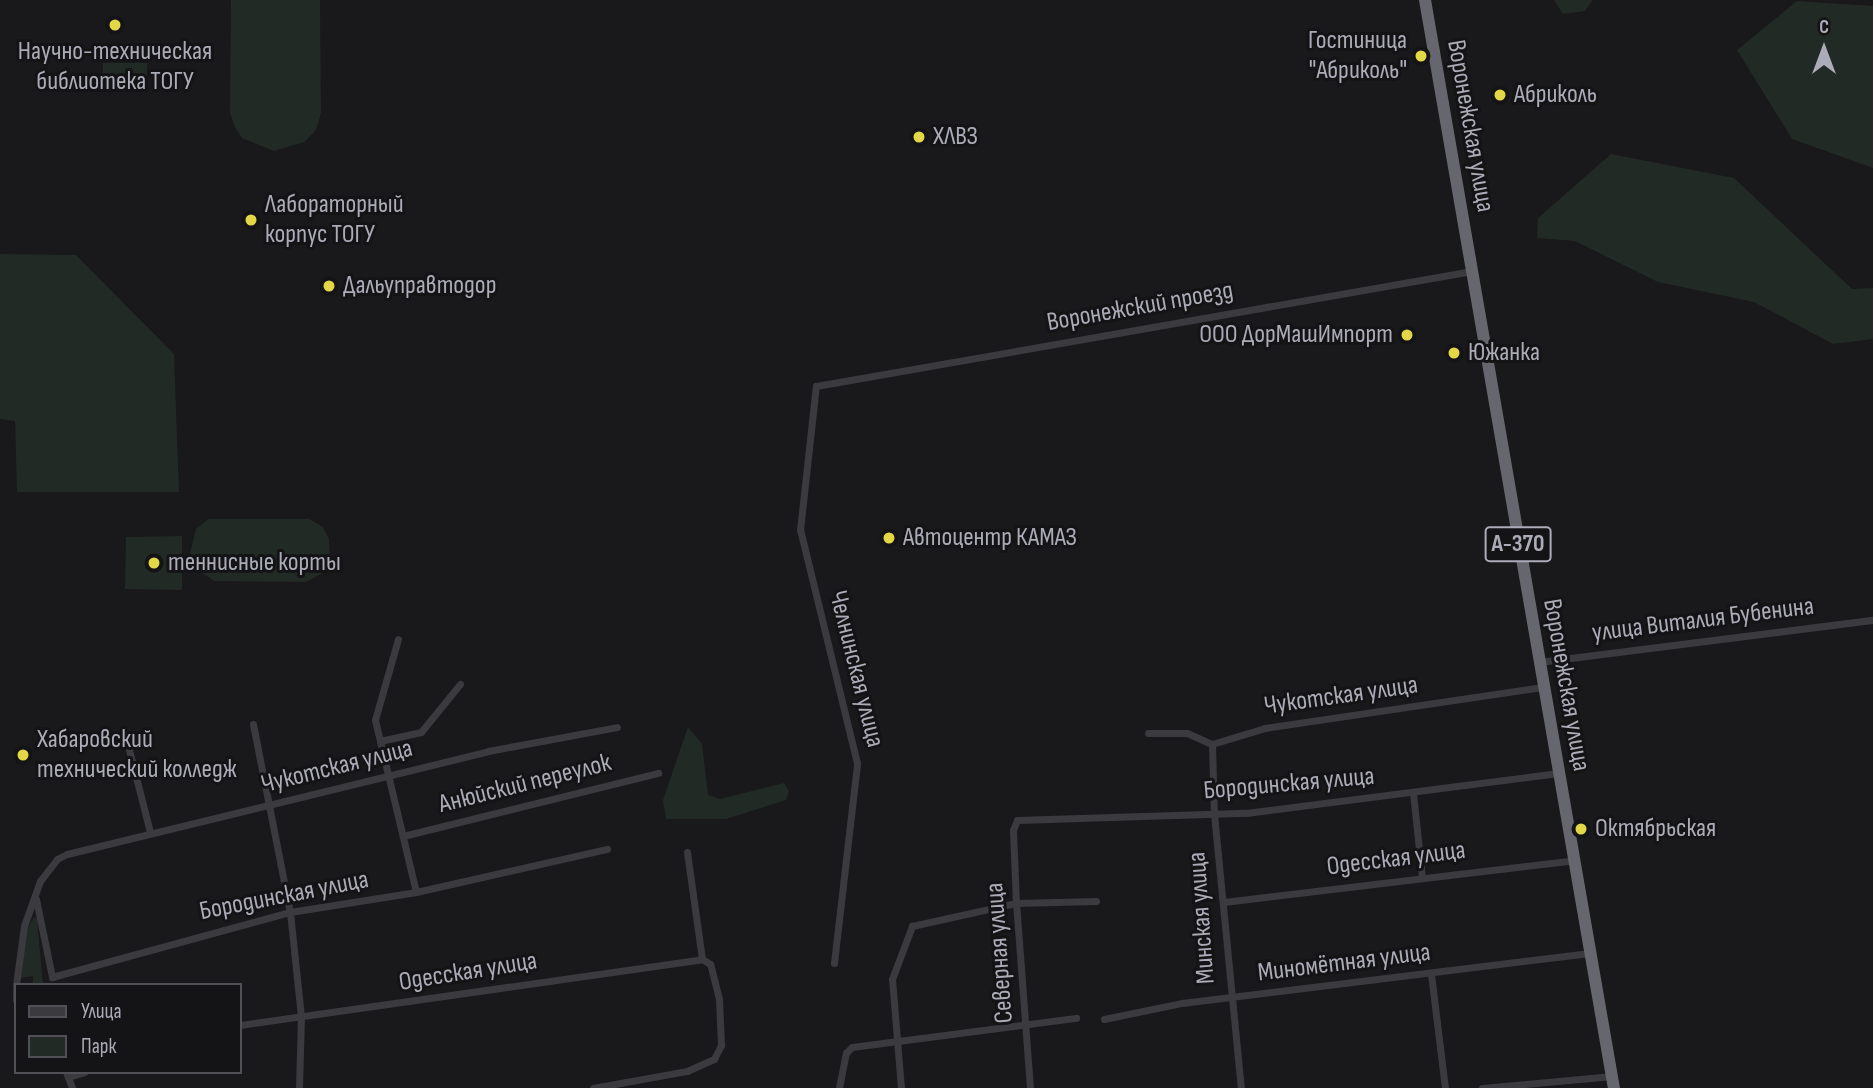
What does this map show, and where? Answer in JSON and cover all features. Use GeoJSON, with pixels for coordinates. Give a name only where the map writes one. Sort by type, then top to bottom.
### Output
{"type":"FeatureCollection","features":[{"type":"Feature","properties":{"kind":"highway","name":"Воронежская улица"},"geometry":{"type":"LineString","coordinates":[[1425,0],[1613,1082]]}},
{"type":"Feature","properties":{"kind":"street","name":"Воронежский проезд"},"geometry":{"type":"LineString","coordinates":[[816,386],[1472,271]]}},
{"type":"Feature","properties":{"kind":"street","name":"Челнинская улица"},"geometry":{"type":"LineString","coordinates":[[816,386],[800,530],[857,764],[834,963]]}},
{"type":"Feature","properties":{"kind":"street","name":"улица Виталия Бубенина"},"geometry":{"type":"LineString","coordinates":[[1539,662],[1873,620]]}},
{"type":"Feature","properties":{"kind":"street"},"geometry":{"type":"LineString","coordinates":[[398,639],[375,720],[416,892]]}},
{"type":"Feature","properties":{"kind":"street"},"geometry":{"type":"LineString","coordinates":[[380,741],[421,732],[460,684]]}},
{"type":"Feature","properties":{"kind":"street","name":"Чукотская улица"},"geometry":{"type":"LineString","coordinates":[[1212,744],[1265,728],[1544,687]]}},
{"type":"Feature","properties":{"kind":"street"},"geometry":{"type":"LineString","coordinates":[[253,724],[290,912],[301,1016],[299,1088]]}},
{"type":"Feature","properties":{"kind":"street","name":"Чукотская улица"},"geometry":{"type":"LineString","coordinates":[[36,898],[40,881],[57,859],[67,854],[388,775],[617,727]]}},
{"type":"Feature","properties":{"kind":"street"},"geometry":{"type":"LineString","coordinates":[[1148,733],[1187,733],[1212,744]]}},
{"type":"Feature","properties":{"kind":"street"},"geometry":{"type":"LineString","coordinates":[[125,734],[150,832]]}},
{"type":"Feature","properties":{"kind":"street","name":"Минская улица"},"geometry":{"type":"LineString","coordinates":[[1212,744],[1214,814],[1241,1088]]}},
{"type":"Feature","properties":{"kind":"street","name":"Бородинская улица"},"geometry":{"type":"LineString","coordinates":[[1021,818],[1214,814],[1413,793],[1558,772]]}},
{"type":"Feature","properties":{"kind":"street","name":"Анюйский переулок"},"geometry":{"type":"LineString","coordinates":[[402,836],[658,773]]}},
{"type":"Feature","properties":{"kind":"street"},"geometry":{"type":"LineString","coordinates":[[1413,793],[1422,877]]}},
{"type":"Feature","properties":{"kind":"street","name":"Северная улица"},"geometry":{"type":"LineString","coordinates":[[1021,818],[1013,830],[1030,1088]]}},
{"type":"Feature","properties":{"kind":"street","name":"Бородинская улица"},"geometry":{"type":"LineString","coordinates":[[36,898],[52,977],[290,912],[416,892],[607,849]]}},
{"type":"Feature","properties":{"kind":"street"},"geometry":{"type":"LineString","coordinates":[[593,1088],[687,1071],[714,1059],[721,1045],[719,999],[710,964],[702,959],[687,852]]}},
{"type":"Feature","properties":{"kind":"street","name":"Одесская улица"},"geometry":{"type":"LineString","coordinates":[[1224,902],[1574,860]]}},
{"type":"Feature","properties":{"kind":"street"},"geometry":{"type":"LineString","coordinates":[[17,983],[24,926],[36,898]]}},
{"type":"Feature","properties":{"kind":"street"},"geometry":{"type":"LineString","coordinates":[[901,1088],[896,1043],[894,967],[908,930],[928,919],[1016,903],[1096,901]]}},
{"type":"Feature","properties":{"kind":"street","name":"Миномётная улица"},"geometry":{"type":"LineString","coordinates":[[1104,1019],[1230,997],[1590,953]]}},
{"type":"Feature","properties":{"kind":"street","name":"Одесская улица"},"geometry":{"type":"LineString","coordinates":[[242,1025],[702,959]]}},
{"type":"Feature","properties":{"kind":"street"},"geometry":{"type":"LineString","coordinates":[[1431,974],[1445,1088]]}},
{"type":"Feature","properties":{"kind":"street"},"geometry":{"type":"LineString","coordinates":[[839,1088],[848,1049],[1076,1018]]}},
{"type":"Feature","properties":{"kind":"street"},"geometry":{"type":"LineString","coordinates":[[67,1075],[72,1088]]}},
{"type":"Feature","properties":{"kind":"street"},"geometry":{"type":"LineString","coordinates":[[1482,1088],[1613,1082]]}},
{"type":"Feature","properties":{"kind":"green space"},"geometry":{"type":"Polygon","coordinates":[[[231,0],[320,0],[321,113],[316,130],[304,142],[274,151],[242,138],[235,127],[230,113],[231,0]]]}},
{"type":"Feature","properties":{"kind":"green space"},"geometry":{"type":"Polygon","coordinates":[[[1554,0],[1592,1],[1585,11],[1563,14],[1554,0]]]}},
{"type":"Feature","properties":{"kind":"green space"},"geometry":{"type":"Polygon","coordinates":[[[1797,1],[1873,6],[1873,168],[1792,139],[1737,50],[1797,1]]]}},
{"type":"Feature","properties":{"kind":"green space"},"geometry":{"type":"Polygon","coordinates":[[[103,63],[147,63],[147,87],[103,86],[103,63]]]}},
{"type":"Feature","properties":{"kind":"green space"},"geometry":{"type":"Polygon","coordinates":[[[1611,154],[1734,178],[1852,289],[1873,288],[1873,339],[1833,344],[1754,302],[1658,282],[1575,241],[1537,238],[1538,218],[1611,154]]]}},
{"type":"Feature","properties":{"kind":"green space"},"geometry":{"type":"Polygon","coordinates":[[[0,254],[76,255],[174,354],[179,492],[17,492],[15,421],[0,419],[0,254]]]}},
{"type":"Feature","properties":{"kind":"green space"},"geometry":{"type":"Polygon","coordinates":[[[208,519],[309,519],[323,527],[329,539],[330,563],[321,574],[306,582],[214,581],[192,566],[190,553],[196,529],[208,519]]]}},
{"type":"Feature","properties":{"kind":"green space","name":"теннисные корты"},"geometry":{"type":"Polygon","coordinates":[[[182,536],[182,590],[125,589],[126,537],[182,536]]]}},
{"type":"Feature","properties":{"kind":"green space"},"geometry":{"type":"Polygon","coordinates":[[[688,727],[702,744],[708,795],[720,799],[784,783],[789,791],[786,800],[726,819],[666,819],[663,800],[688,727]]]}},
{"type":"Feature","properties":{"kind":"green space"},"geometry":{"type":"Polygon","coordinates":[[[34,917],[37,918],[43,983],[33,983],[33,976],[21,978],[25,933],[34,917]]]}},
{"type":"Feature","properties":{"kind":"place","name":"Научно-техническая библиотека ТОГУ"},"geometry":{"type":"Point","coordinates":[115,25]}},
{"type":"Feature","properties":{"kind":"place","name":"Гостиница \"Абриколь\""},"geometry":{"type":"Point","coordinates":[1421,56]}},
{"type":"Feature","properties":{"kind":"place","name":"Абриколь"},"geometry":{"type":"Point","coordinates":[1500,95]}},
{"type":"Feature","properties":{"kind":"place","name":"ХЛВЗ"},"geometry":{"type":"Point","coordinates":[919,137]}},
{"type":"Feature","properties":{"kind":"place","name":"Лабораторный корпус ТОГУ"},"geometry":{"type":"Point","coordinates":[251,220]}},
{"type":"Feature","properties":{"kind":"place","name":"Дальуправтодор"},"geometry":{"type":"Point","coordinates":[329,286]}},
{"type":"Feature","properties":{"kind":"place","name":"ООО ДорМашИмпорт"},"geometry":{"type":"Point","coordinates":[1407,335]}},
{"type":"Feature","properties":{"kind":"place","name":"Южанка"},"geometry":{"type":"Point","coordinates":[1454,353]}},
{"type":"Feature","properties":{"kind":"place","name":"Автоцентр КАМАЗ"},"geometry":{"type":"Point","coordinates":[889,538]}},
{"type":"Feature","properties":{"kind":"place","name":"теннисные корты"},"geometry":{"type":"Point","coordinates":[154,563]}},
{"type":"Feature","properties":{"kind":"place","name":"Хабаровский технический колледж"},"geometry":{"type":"Point","coordinates":[23,755]}},
{"type":"Feature","properties":{"kind":"place","name":"Октябрьская"},"geometry":{"type":"Point","coordinates":[1581,829]}}]}
